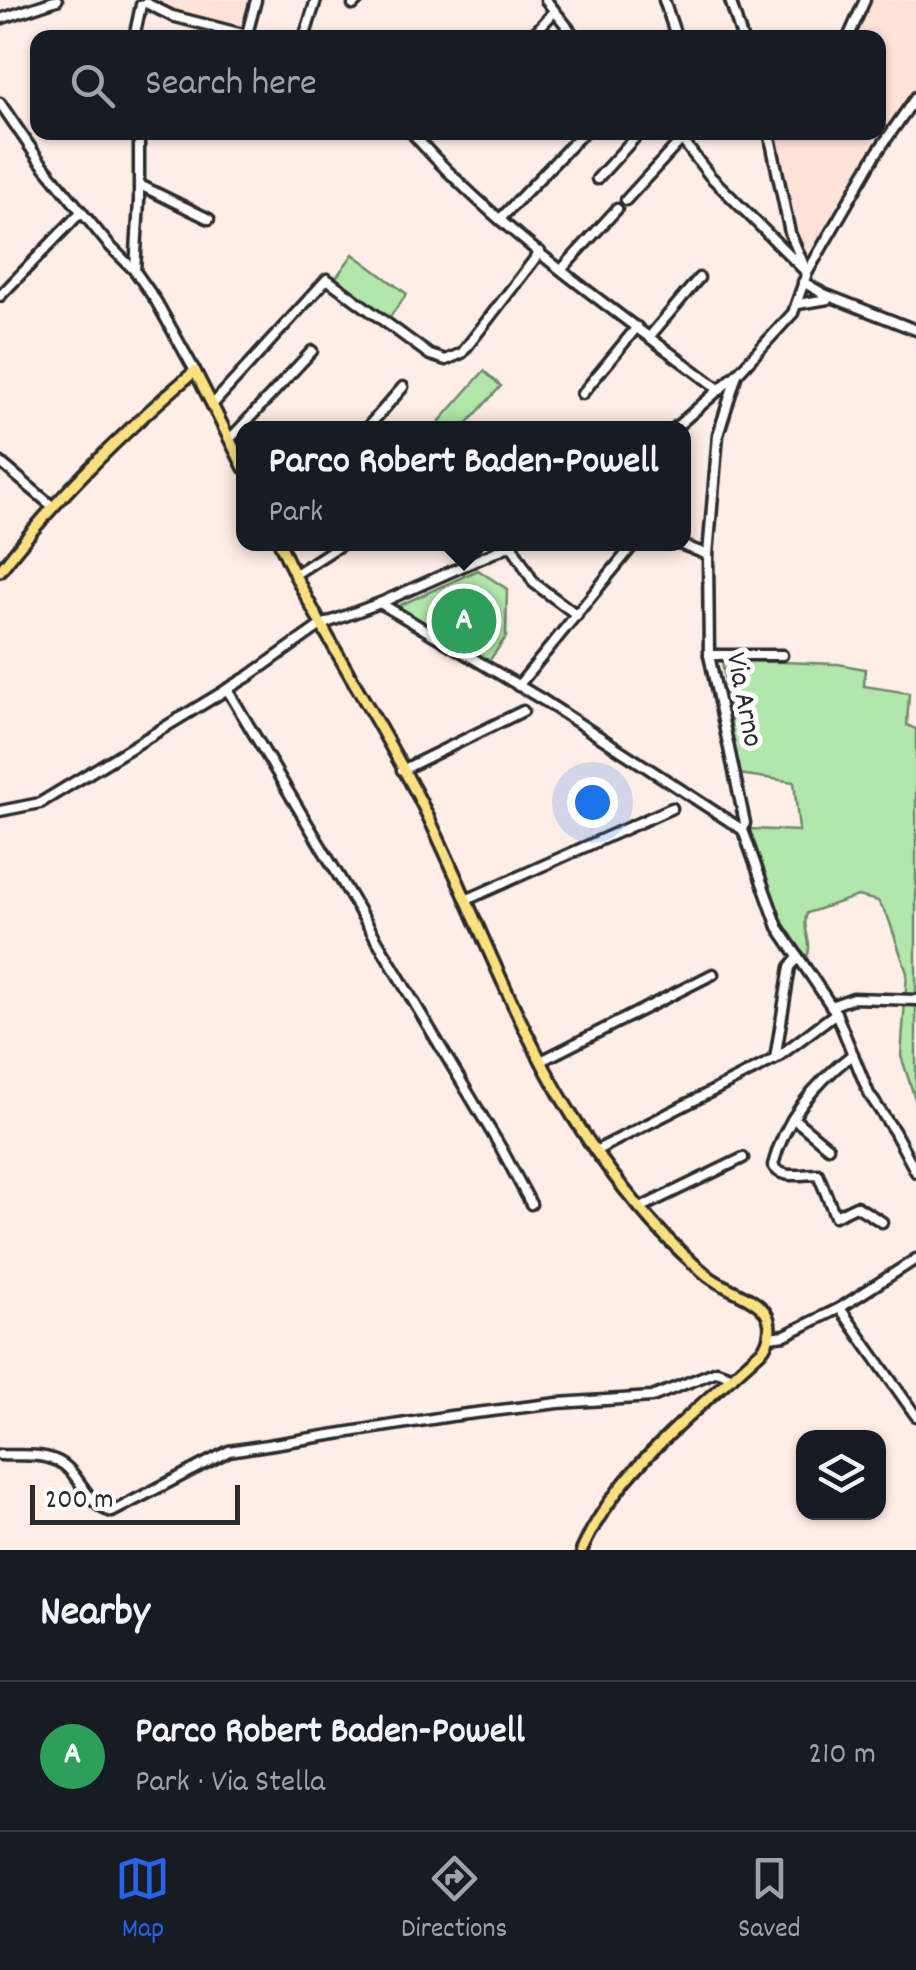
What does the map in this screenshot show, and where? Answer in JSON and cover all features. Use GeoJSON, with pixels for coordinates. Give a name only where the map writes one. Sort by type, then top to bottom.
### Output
{"type":"FeatureCollection","features":[{"type":"Feature","properties":{"kind":"main road"},"geometry":{"type":"LineString","coordinates":[[0,571],[52,506],[136,422],[195,371],[236,451]]}},
{"type":"Feature","properties":{"kind":"main road"},"geometry":{"type":"LineString","coordinates":[[283,551],[420,801],[541,1061],[595,1151],[660,1235],[712,1280],[762,1309],[769,1320],[764,1348],[637,1469],[617,1493],[585,1550]]}},
{"type":"Feature","properties":{"kind":"street"},"geometry":{"type":"LineString","coordinates":[[0,19],[58,0]]}},
{"type":"Feature","properties":{"kind":"street"},"geometry":{"type":"LineString","coordinates":[[247,30],[256,0]]}},
{"type":"Feature","properties":{"kind":"street"},"geometry":{"type":"LineString","coordinates":[[307,30],[316,0]]}},
{"type":"Feature","properties":{"kind":"street"},"geometry":{"type":"LineString","coordinates":[[546,0],[569,30]]}},
{"type":"Feature","properties":{"kind":"street"},"geometry":{"type":"LineString","coordinates":[[664,0],[674,30]]}},
{"type":"Feature","properties":{"kind":"street"},"geometry":{"type":"LineString","coordinates":[[730,0],[739,30]]}},
{"type":"Feature","properties":{"kind":"street"},"geometry":{"type":"LineString","coordinates":[[851,30],[864,0]]}},
{"type":"Feature","properties":{"kind":"street"},"geometry":{"type":"LineString","coordinates":[[136,30],[142,2],[172,16],[230,30]]}},
{"type":"Feature","properties":{"kind":"street"},"geometry":{"type":"LineString","coordinates":[[537,30],[554,12]]}},
{"type":"Feature","properties":{"kind":"street"},"geometry":{"type":"LineString","coordinates":[[683,421],[783,326],[876,154],[916,98]]}},
{"type":"Feature","properties":{"kind":"street"},"geometry":{"type":"LineString","coordinates":[[0,103],[39,160],[156,301],[195,371]]}},
{"type":"Feature","properties":{"kind":"street"},"geometry":{"type":"LineString","coordinates":[[134,271],[140,185],[138,140]]}},
{"type":"Feature","properties":{"kind":"street"},"geometry":{"type":"LineString","coordinates":[[419,140],[451,178],[540,252],[720,390]]}},
{"type":"Feature","properties":{"kind":"street"},"geometry":{"type":"LineString","coordinates":[[500,218],[576,140]]}},
{"type":"Feature","properties":{"kind":"street"},"geometry":{"type":"LineString","coordinates":[[597,179],[633,140]]}},
{"type":"Feature","properties":{"kind":"street"},"geometry":{"type":"LineString","coordinates":[[626,200],[676,140]]}},
{"type":"Feature","properties":{"kind":"street"},"geometry":{"type":"LineString","coordinates":[[682,140],[710,176],[806,278],[837,299],[916,330]]}},
{"type":"Feature","properties":{"kind":"street"},"geometry":{"type":"LineString","coordinates":[[771,140],[790,233],[806,278]]}},
{"type":"Feature","properties":{"kind":"street"},"geometry":{"type":"LineString","coordinates":[[140,185],[209,219]]}},
{"type":"Feature","properties":{"kind":"street"},"geometry":{"type":"LineString","coordinates":[[562,270],[617,209]]}},
{"type":"Feature","properties":{"kind":"street"},"geometry":{"type":"LineString","coordinates":[[0,296],[81,212]]}},
{"type":"Feature","properties":{"kind":"street"},"geometry":{"type":"LineString","coordinates":[[774,241],[790,233]]}},
{"type":"Feature","properties":{"kind":"street"},"geometry":{"type":"LineString","coordinates":[[212,404],[327,279],[430,355],[452,359],[462,354],[540,252]]}},
{"type":"Feature","properties":{"kind":"street"},"geometry":{"type":"LineString","coordinates":[[650,336],[699,278]]}},
{"type":"Feature","properties":{"kind":"street"},"geometry":{"type":"LineString","coordinates":[[798,304],[837,299]]}},
{"type":"Feature","properties":{"kind":"street"},"geometry":{"type":"LineString","coordinates":[[582,394],[637,326]]}},
{"type":"Feature","properties":{"kind":"street"},"geometry":{"type":"LineString","coordinates":[[247,421],[312,351]]}},
{"type":"Feature","properties":{"kind":"street","name":"Via Arno"},"geometry":{"type":"LineString","coordinates":[[736,374],[720,424],[708,555],[708,655],[744,824],[742,830],[778,927],[834,1009],[868,1094],[916,1172]]}},
{"type":"Feature","properties":{"kind":"street"},"geometry":{"type":"LineString","coordinates":[[373,421],[403,387]]}},
{"type":"Feature","properties":{"kind":"street"},"geometry":{"type":"LineString","coordinates":[[230,439],[236,433]]}},
{"type":"Feature","properties":{"kind":"street"},"geometry":{"type":"LineString","coordinates":[[0,462],[52,506]]}},
{"type":"Feature","properties":{"kind":"street"},"geometry":{"type":"LineString","coordinates":[[691,548],[708,555]]}},
{"type":"Feature","properties":{"kind":"street"},"geometry":{"type":"LineString","coordinates":[[294,576],[332,551]]}},
{"type":"Feature","properties":{"kind":"street"},"geometry":{"type":"LineString","coordinates":[[0,811],[40,803],[227,690],[321,625],[380,604],[497,551]]}},
{"type":"Feature","properties":{"kind":"street"},"geometry":{"type":"LineString","coordinates":[[516,551],[534,583],[577,615]]}},
{"type":"Feature","properties":{"kind":"street"},"geometry":{"type":"LineString","coordinates":[[518,686],[628,551]]}},
{"type":"Feature","properties":{"kind":"street"},"geometry":{"type":"LineString","coordinates":[[380,604],[654,770],[742,830]]}},
{"type":"Feature","properties":{"kind":"street"},"geometry":{"type":"LineString","coordinates":[[708,655],[782,656]]}},
{"type":"Feature","properties":{"kind":"street"},"geometry":{"type":"LineString","coordinates":[[227,690],[502,1148],[531,1204]]}},
{"type":"Feature","properties":{"kind":"street"},"geometry":{"type":"LineString","coordinates":[[402,770],[523,710]]}},
{"type":"Feature","properties":{"kind":"street"},"geometry":{"type":"LineString","coordinates":[[466,900],[672,808]]}},
{"type":"Feature","properties":{"kind":"street"},"geometry":{"type":"LineString","coordinates":[[775,1059],[790,967],[797,958]]}},
{"type":"Feature","properties":{"kind":"street"},"geometry":{"type":"LineString","coordinates":[[541,1061],[712,974]]}},
{"type":"Feature","properties":{"kind":"street"},"geometry":{"type":"LineString","coordinates":[[595,1151],[775,1059],[834,1009],[853,998],[916,1000]]}},
{"type":"Feature","properties":{"kind":"street"},"geometry":{"type":"LineString","coordinates":[[853,1054],[825,1076],[793,1118],[774,1160],[774,1169],[787,1175],[818,1174],[834,1216],[856,1206],[882,1222]]}},
{"type":"Feature","properties":{"kind":"street"},"geometry":{"type":"LineString","coordinates":[[793,1118],[828,1147]]}},
{"type":"Feature","properties":{"kind":"street"},"geometry":{"type":"LineString","coordinates":[[640,1208],[742,1158]]}},
{"type":"Feature","properties":{"kind":"street"},"geometry":{"type":"LineString","coordinates":[[769,1337],[786,1335],[840,1308],[916,1259]]}},
{"type":"Feature","properties":{"kind":"street"},"geometry":{"type":"LineString","coordinates":[[840,1308],[916,1416]]}},
{"type":"Feature","properties":{"kind":"street"},"geometry":{"type":"LineString","coordinates":[[0,1455],[58,1460],[91,1500],[112,1512],[229,1451],[452,1416],[652,1397],[717,1371],[733,1377]]}},
{"type":"Feature","properties":{"kind":"shaded area"},"geometry":{"type":"Polygon","coordinates":[[[164,0],[249,0],[241,29],[167,9],[164,0]]]}},
{"type":"Feature","properties":{"kind":"shaded area"},"geometry":{"type":"Polygon","coordinates":[[[859,0],[916,1],[916,89],[886,130],[886,30],[846,30],[859,0]]]}},
{"type":"Feature","properties":{"kind":"shaded area"},"geometry":{"type":"Polygon","coordinates":[[[774,140],[873,140],[815,248],[807,250],[793,228],[774,140]]]}},
{"type":"Feature","properties":{"kind":"green space"},"geometry":{"type":"Polygon","coordinates":[[[353,254],[407,294],[389,318],[335,279],[353,254]]]}},
{"type":"Feature","properties":{"kind":"green space"},"geometry":{"type":"Polygon","coordinates":[[[484,371],[501,386],[469,421],[440,421],[484,371]]]}},
{"type":"Feature","properties":{"kind":"green space"},"geometry":{"type":"Polygon","coordinates":[[[478,570],[507,589],[506,637],[487,664],[398,606],[478,570]]]}},
{"type":"Feature","properties":{"kind":"green space"},"geometry":{"type":"Polygon","coordinates":[[[722,660],[838,664],[865,669],[864,686],[909,693],[907,725],[916,729],[916,1102],[901,1056],[907,973],[888,917],[878,901],[858,896],[807,913],[807,957],[782,924],[749,829],[799,831],[794,782],[738,774],[722,660]]]}},
{"type":"Feature","properties":{"kind":"place","name":"Parco Robert Baden-Powell"},"geometry":{"type":"Point","coordinates":[464,621]}}]}
